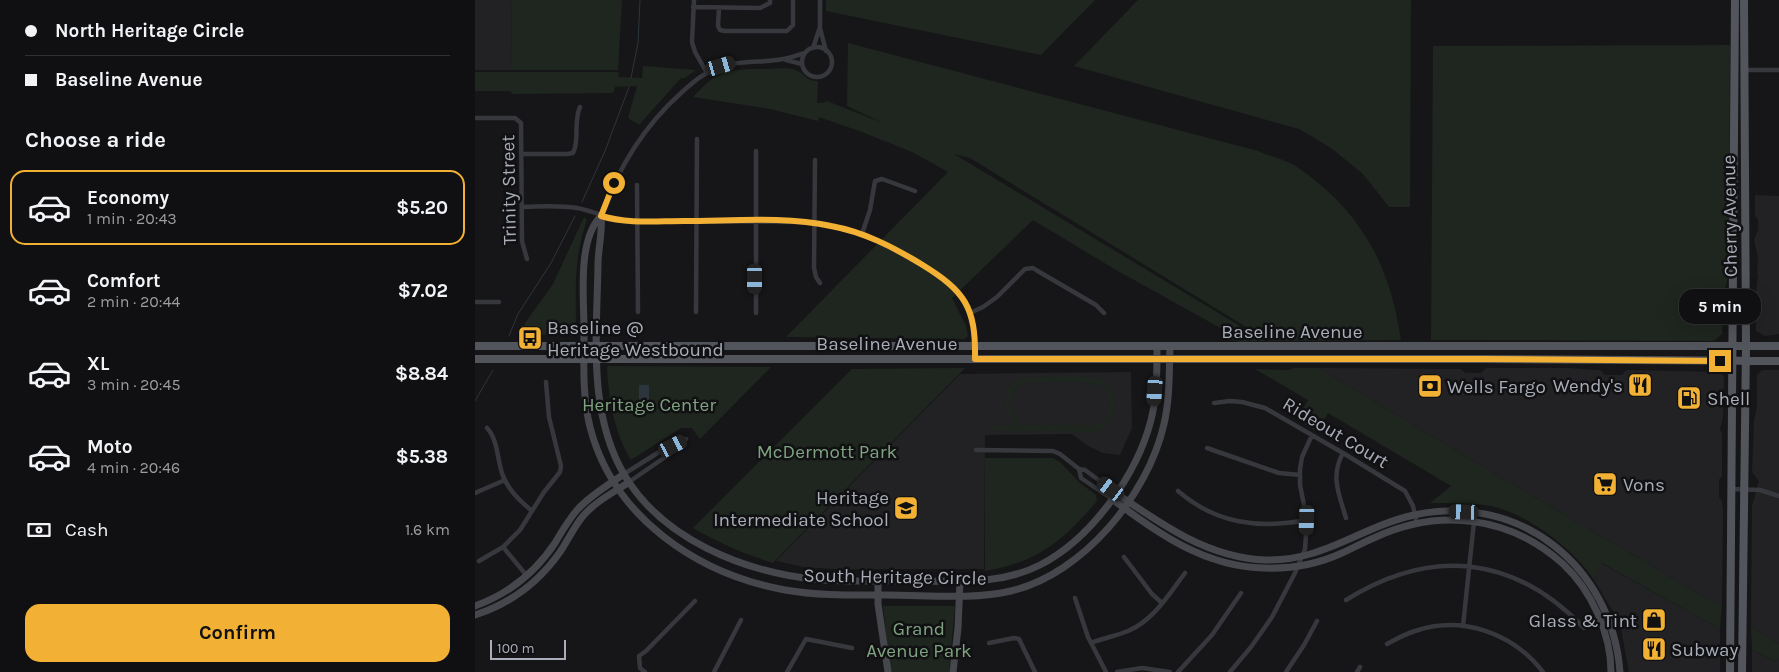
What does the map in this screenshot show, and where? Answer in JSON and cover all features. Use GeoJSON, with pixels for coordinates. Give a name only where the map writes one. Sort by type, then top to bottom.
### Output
{"type":"FeatureCollection","features":[{"type":"Feature","properties":{"kind":"main road","name":"Cherry Avenue"},"geometry":{"type":"LineString","coordinates":[[1730,672],[1735,0]]}},
{"type":"Feature","properties":{"kind":"main road","name":"Cherry Avenue"},"geometry":{"type":"LineString","coordinates":[[1742,672],[1746,362],[1744,0]]}},
{"type":"Feature","properties":{"kind":"main road","name":"Baseline Avenue"},"geometry":{"type":"LineString","coordinates":[[475,346],[1779,346]]}},
{"type":"Feature","properties":{"kind":"main road","name":"Baseline Avenue"},"geometry":{"type":"LineString","coordinates":[[475,359],[1482,359],[1779,361]]}},
{"type":"Feature","properties":{"kind":"street"},"geometry":{"type":"LineString","coordinates":[[694,0],[693,47],[707,73]]}},
{"type":"Feature","properties":{"kind":"street"},"geometry":{"type":"LineString","coordinates":[[719,8],[718,26],[720,30],[787,31],[793,25],[793,0]]}},
{"type":"Feature","properties":{"kind":"street"},"geometry":{"type":"LineString","coordinates":[[805,53],[802,58],[802,64],[809,74],[818,76],[829,70],[831,62],[820,27],[820,0]]}},
{"type":"Feature","properties":{"kind":"street"},"geometry":{"type":"LineString","coordinates":[[693,7],[760,8],[770,2]]}},
{"type":"Feature","properties":{"kind":"street"},"geometry":{"type":"LineString","coordinates":[[813,48],[820,27]]}},
{"type":"Feature","properties":{"kind":"street"},"geometry":{"type":"LineString","coordinates":[[601,216],[614,183],[638,141],[659,114],[698,78],[721,66],[737,62],[785,59],[805,53],[813,48],[820,48],[826,51]]}},
{"type":"Feature","properties":{"kind":"street"},"geometry":{"type":"LineString","coordinates":[[785,59],[802,64]]}},
{"type":"Feature","properties":{"kind":"street"},"geometry":{"type":"LineString","coordinates":[[1745,70],[1779,70]]}},
{"type":"Feature","properties":{"kind":"street"},"geometry":{"type":"LineString","coordinates":[[522,154],[573,153],[576,118],[580,107]]}},
{"type":"Feature","properties":{"kind":"street","name":"Trinity Street"},"geometry":{"type":"LineString","coordinates":[[475,118],[515,118],[520,120],[522,126],[522,242],[527,259]]}},
{"type":"Feature","properties":{"kind":"street"},"geometry":{"type":"LineString","coordinates":[[697,139],[697,312]]}},
{"type":"Feature","properties":{"kind":"street"},"geometry":{"type":"LineString","coordinates":[[755,313],[756,150]]}},
{"type":"Feature","properties":{"kind":"street"},"geometry":{"type":"LineString","coordinates":[[815,160],[815,272],[821,283]]}},
{"type":"Feature","properties":{"kind":"street"},"geometry":{"type":"LineString","coordinates":[[863,234],[869,216],[875,181],[879,179],[884,180],[915,191]]}},
{"type":"Feature","properties":{"kind":"street"},"geometry":{"type":"LineString","coordinates":[[637,185],[638,312]]}},
{"type":"Feature","properties":{"kind":"street"},"geometry":{"type":"LineString","coordinates":[[522,207],[572,207],[601,216],[637,221],[815,223],[863,234],[901,252],[941,276],[959,293],[970,313],[975,331],[975,359]]}},
{"type":"Feature","properties":{"kind":"street","name":"South Heritage Circle"},"geometry":{"type":"LineString","coordinates":[[601,216],[592,226],[585,256],[584,359],[584,391],[589,423],[601,457],[613,482],[638,515],[662,536],[691,556],[727,573],[765,586],[827,595],[986,595],[1011,591],[1049,576],[1071,562],[1107,529],[1146,472],[1162,431],[1169,398],[1170,347]]}},
{"type":"Feature","properties":{"kind":"street","name":"South Heritage Circle"},"geometry":{"type":"LineString","coordinates":[[601,216],[602,222],[598,248],[597,359],[599,393],[603,421],[624,474],[647,504],[674,528],[709,549],[737,561],[777,574],[830,580],[960,581],[999,578],[1040,565],[1081,535],[1114,496],[1134,465],[1147,436],[1155,402],[1157,347]]}},
{"type":"Feature","properties":{"kind":"street"},"geometry":{"type":"LineString","coordinates":[[970,313],[997,297],[1025,269],[1029,268],[1033,268],[1096,305],[1104,313]]}},
{"type":"Feature","properties":{"kind":"street"},"geometry":{"type":"LineString","coordinates":[[475,302],[499,302]]}},
{"type":"Feature","properties":{"kind":"street"},"geometry":{"type":"LineString","coordinates":[[479,561],[503,547],[520,530],[561,469],[549,418],[546,382]]}},
{"type":"Feature","properties":{"kind":"street","name":"Rideout Court"},"geometry":{"type":"LineString","coordinates":[[1214,403],[1230,400],[1257,405],[1273,412],[1343,453],[1405,491],[1413,506],[1417,524]]}},
{"type":"Feature","properties":{"kind":"street"},"geometry":{"type":"LineString","coordinates":[[487,428],[493,436],[505,480],[518,499],[532,511]]}},
{"type":"Feature","properties":{"kind":"street"},"geometry":{"type":"LineString","coordinates":[[1230,672],[1251,648],[1272,617],[1302,557],[1306,544],[1307,520],[1300,486],[1300,475],[1302,457],[1312,435]]}},
{"type":"Feature","properties":{"kind":"street"},"geometry":{"type":"LineString","coordinates":[[475,606],[505,592],[527,576],[550,549],[579,508],[589,498],[667,447],[686,439]]}},
{"type":"Feature","properties":{"kind":"street"},"geometry":{"type":"LineString","coordinates":[[475,615],[495,608],[533,582],[547,569],[584,516],[601,500],[671,453],[673,446]]}},
{"type":"Feature","properties":{"kind":"street"},"geometry":{"type":"LineString","coordinates":[[1207,448],[1279,473],[1300,475]]}},
{"type":"Feature","properties":{"kind":"street"},"geometry":{"type":"LineString","coordinates":[[976,450],[1049,450],[1060,454],[1079,469],[1085,470],[1114,496],[1169,539],[1214,560],[1234,565],[1263,568],[1298,566],[1335,556],[1376,536],[1417,524],[1451,520],[1475,521],[1502,528],[1548,551],[1571,572],[1597,613],[1607,644],[1611,672]]}},
{"type":"Feature","properties":{"kind":"street"},"geometry":{"type":"LineString","coordinates":[[1343,453],[1337,462],[1336,479],[1346,518]]}},
{"type":"Feature","properties":{"kind":"street"},"geometry":{"type":"LineString","coordinates":[[1079,469],[1081,478],[1114,496]]}},
{"type":"Feature","properties":{"kind":"street"},"geometry":{"type":"LineString","coordinates":[[475,494],[505,480]]}},
{"type":"Feature","properties":{"kind":"street"},"geometry":{"type":"LineString","coordinates":[[1731,489],[1760,490],[1779,496]]}},
{"type":"Feature","properties":{"kind":"street"},"geometry":{"type":"LineString","coordinates":[[1178,491],[1200,507],[1241,523],[1280,524],[1307,520]]}},
{"type":"Feature","properties":{"kind":"street"},"geometry":{"type":"LineString","coordinates":[[1125,505],[1179,534],[1216,551],[1266,560],[1302,557],[1329,549],[1377,527],[1415,515],[1444,511],[1475,512],[1507,520],[1532,531],[1557,548],[1577,567],[1592,586],[1609,618],[1617,646],[1620,672]]}},
{"type":"Feature","properties":{"kind":"street"},"geometry":{"type":"LineString","coordinates":[[1463,626],[1475,512]]}},
{"type":"Feature","properties":{"kind":"street"},"geometry":{"type":"LineString","coordinates":[[503,547],[527,576]]}},
{"type":"Feature","properties":{"kind":"street"},"geometry":{"type":"LineString","coordinates":[[1124,557],[1152,594],[1162,603]]}},
{"type":"Feature","properties":{"kind":"street"},"geometry":{"type":"LineString","coordinates":[[1346,600],[1377,582],[1408,572],[1444,566],[1469,567],[1493,571],[1531,585],[1555,600],[1584,628]]}},
{"type":"Feature","properties":{"kind":"street"},"geometry":{"type":"LineString","coordinates":[[1091,643],[1135,628],[1162,603],[1185,572]]}},
{"type":"Feature","properties":{"kind":"street"},"geometry":{"type":"LineString","coordinates":[[878,580],[878,595],[888,672]]}},
{"type":"Feature","properties":{"kind":"street"},"geometry":{"type":"LineString","coordinates":[[953,672],[958,628],[960,581]]}},
{"type":"Feature","properties":{"kind":"street"},"geometry":{"type":"LineString","coordinates":[[1178,672],[1212,635],[1241,593]]}},
{"type":"Feature","properties":{"kind":"street"},"geometry":{"type":"LineString","coordinates":[[1075,598],[1091,643],[1106,672]]}},
{"type":"Feature","properties":{"kind":"street"},"geometry":{"type":"LineString","coordinates":[[645,672],[640,668],[639,656],[695,601]]}},
{"type":"Feature","properties":{"kind":"street"},"geometry":{"type":"LineString","coordinates":[[714,672],[741,620]]}},
{"type":"Feature","properties":{"kind":"street"},"geometry":{"type":"LineString","coordinates":[[1286,672],[1317,621]]}},
{"type":"Feature","properties":{"kind":"street"},"geometry":{"type":"LineString","coordinates":[[1387,644],[1413,631],[1443,625],[1463,626],[1489,632],[1503,638],[1524,652],[1543,672]]}},
{"type":"Feature","properties":{"kind":"street"},"geometry":{"type":"LineString","coordinates":[[989,643],[1014,638],[1019,639],[1035,672]]}},
{"type":"Feature","properties":{"kind":"street"},"geometry":{"type":"LineString","coordinates":[[787,672],[805,639],[852,648]]}},
{"type":"Feature","properties":{"kind":"street"},"geometry":{"type":"LineString","coordinates":[[1117,672],[1142,668],[1170,672]]}},
{"type":"Feature","properties":{"kind":"shaded area"},"geometry":{"type":"Polygon","coordinates":[[[475,0],[512,0],[511,70],[475,70],[475,0]]]}},
{"type":"Feature","properties":{"kind":"shaded area"},"geometry":{"type":"Polygon","coordinates":[[[1755,195],[1779,196],[1779,334],[1765,336],[1756,331],[1758,258],[1754,240],[1758,230],[1758,219],[1755,216],[1755,195]]]}},
{"type":"Feature","properties":{"kind":"shaded area"},"geometry":{"type":"Polygon","coordinates":[[[1319,368],[1461,369],[1465,373],[1481,373],[1486,368],[1569,368],[1600,370],[1605,375],[1622,375],[1626,370],[1720,372],[1724,377],[1723,417],[1720,430],[1722,433],[1722,476],[1719,480],[1719,497],[1722,501],[1723,512],[1722,603],[1709,600],[1319,368]]]}},
{"type":"Feature","properties":{"kind":"shaded area"},"geometry":{"type":"Polygon","coordinates":[[[1762,370],[1779,370],[1779,644],[1751,627],[1752,506],[1759,481],[1752,472],[1754,420],[1757,408],[1757,375],[1762,370]]]}},
{"type":"Feature","properties":{"kind":"shaded area","name":"Heritage Intermediate School"},"geometry":{"type":"Polygon","coordinates":[[[1131,372],[1132,428],[1120,455],[1103,453],[1088,446],[1072,434],[985,435],[984,569],[833,569],[804,567],[776,561],[960,374],[1131,372]]]}},
{"type":"Feature","properties":{"kind":"shaded area"},"geometry":{"type":"Polygon","coordinates":[[[639,385],[649,385],[649,402],[639,402],[639,385]]]}},
{"type":"Feature","properties":{"kind":"shaded area"},"geometry":{"type":"Polygon","coordinates":[[[1601,563],[1720,629],[1720,672],[1629,672],[1620,623],[1594,580],[1601,563]]]}},
{"type":"Feature","properties":{"kind":"shaded area"},"geometry":{"type":"Polygon","coordinates":[[[1752,650],[1774,661],[1777,658],[1779,660],[1779,672],[1752,672],[1752,650]]]}},
{"type":"Feature","properties":{"kind":"green space"},"geometry":{"type":"Polygon","coordinates":[[[512,0],[622,0],[618,70],[511,70],[512,0]]]}},
{"type":"Feature","properties":{"kind":"green space"},"geometry":{"type":"Polygon","coordinates":[[[826,0],[1095,0],[1041,55],[826,11],[826,0]]]}},
{"type":"Feature","properties":{"kind":"green space"},"geometry":{"type":"Polygon","coordinates":[[[1138,0],[1411,0],[1410,207],[1389,207],[1363,174],[1331,148],[1299,129],[1074,66],[1138,0]]]}},
{"type":"Feature","properties":{"kind":"green space"},"geometry":{"type":"Polygon","coordinates":[[[848,43],[1258,151],[1294,165],[1333,196],[1348,212],[1371,245],[1387,280],[1401,340],[1269,341],[970,158],[954,154],[1265,341],[1239,342],[1227,338],[1226,331],[1116,270],[1033,220],[952,298],[966,326],[968,336],[965,339],[786,337],[948,172],[912,152],[819,117],[818,121],[770,109],[693,97],[709,81],[730,71],[792,69],[810,80],[818,81],[817,103],[827,101],[883,123],[847,106],[848,43]]]}},
{"type":"Feature","properties":{"kind":"green space"},"geometry":{"type":"Polygon","coordinates":[[[1730,45],[1729,272],[1724,294],[1722,334],[1714,341],[1431,340],[1433,46],[1730,45]]]}},
{"type":"Feature","properties":{"kind":"green space"},"geometry":{"type":"Polygon","coordinates":[[[643,66],[696,70],[685,78],[681,78],[639,125],[628,118],[637,86],[615,87],[613,93],[512,94],[511,91],[475,91],[475,72],[619,72],[618,77],[642,78],[643,66]]]}},
{"type":"Feature","properties":{"kind":"green space"},"geometry":{"type":"Polygon","coordinates":[[[584,217],[587,220],[579,249],[576,276],[576,332],[573,336],[521,334],[525,323],[553,284],[584,217]]]}},
{"type":"Feature","properties":{"kind":"green space","name":"McDermott Park"},"geometry":{"type":"Polygon","coordinates":[[[608,366],[771,367],[700,439],[692,428],[681,428],[631,460],[620,438],[613,416],[609,392],[608,366]]]}},
{"type":"Feature","properties":{"kind":"green space","name":"McDermott Park"},"geometry":{"type":"Polygon","coordinates":[[[965,368],[773,563],[732,548],[693,528],[852,369],[965,368]]]}},
{"type":"Feature","properties":{"kind":"green space"},"geometry":{"type":"Polygon","coordinates":[[[1294,368],[1319,368],[1709,600],[1722,603],[1720,629],[1602,563],[1594,580],[1574,556],[1546,532],[1514,514],[1484,505],[1430,503],[1451,486],[1328,413],[1317,432],[1297,419],[1308,400],[1255,369],[1288,370],[1294,368]]]}},
{"type":"Feature","properties":{"kind":"green space"},"geometry":{"type":"Polygon","coordinates":[[[1067,376],[1102,380],[1109,386],[1113,394],[1115,407],[1113,415],[1107,424],[1093,432],[989,431],[989,426],[1014,425],[1009,418],[1005,403],[1008,389],[1019,380],[1028,377],[1067,376]],[[1028,382],[1015,390],[1010,401],[1012,413],[1022,425],[1091,425],[1101,421],[1108,412],[1110,402],[1108,394],[1104,388],[1097,385],[1080,382],[1028,382]]]}},
{"type":"Feature","properties":{"kind":"green space"},"geometry":{"type":"Polygon","coordinates":[[[985,458],[1053,458],[1060,462],[1080,483],[1096,495],[1097,501],[1073,527],[1048,548],[1020,562],[985,571],[985,458]]]}},
{"type":"Feature","properties":{"kind":"green space","name":"Grand Avenue Park"},"geometry":{"type":"Polygon","coordinates":[[[883,606],[955,606],[949,672],[890,672],[883,606]]]}},
{"type":"Feature","properties":{"kind":"green space"},"geometry":{"type":"Polygon","coordinates":[[[1751,627],[1779,644],[1779,660],[1777,658],[1775,661],[1752,650],[1751,627]]]}},
{"type":"Feature","properties":{"kind":"waterway"},"geometry":{"type":"LineString","coordinates":[[631,78],[638,43],[640,0]]}},
{"type":"Feature","properties":{"kind":"waterway"},"geometry":{"type":"LineString","coordinates":[[582,202],[605,151],[629,87]]}},
{"type":"Feature","properties":{"kind":"waterway"},"geometry":{"type":"LineString","coordinates":[[509,336],[518,314],[551,263],[575,216]]}},
{"type":"Feature","properties":{"kind":"waterway"},"geometry":{"type":"LineString","coordinates":[[475,401],[493,370]]}},
{"type":"Feature","properties":{"kind":"place","name":"Baseline @ Heritage Westbound"},"geometry":{"type":"Point","coordinates":[530,338]}},
{"type":"Feature","properties":{"kind":"place","name":"Wendy's"},"geometry":{"type":"Point","coordinates":[1640,385]}},
{"type":"Feature","properties":{"kind":"place","name":"Wells Fargo"},"geometry":{"type":"Point","coordinates":[1430,386]}},
{"type":"Feature","properties":{"kind":"place","name":"Shell"},"geometry":{"type":"Point","coordinates":[1689,398]}},
{"type":"Feature","properties":{"kind":"place","name":"Vons"},"geometry":{"type":"Point","coordinates":[1605,484]}},
{"type":"Feature","properties":{"kind":"place","name":"Heritage Intermediate School"},"geometry":{"type":"Point","coordinates":[906,508]}},
{"type":"Feature","properties":{"kind":"place","name":"Glass & Tint"},"geometry":{"type":"Point","coordinates":[1654,620]}},
{"type":"Feature","properties":{"kind":"place","name":"Subway"},"geometry":{"type":"Point","coordinates":[1654,649]}},
{"type":"Feature","properties":{"kind":"route"},"geometry":{"type":"LineString","coordinates":[[614,183],[601,216],[626,221],[808,222],[844,229],[882,242],[941,276],[963,298],[975,331],[975,359],[1720,361]]}},
{"type":"Feature","properties":{"kind":"park label","name":"Heritage Center"},"geometry":{"type":"Point","coordinates":[649,404]}}]}
